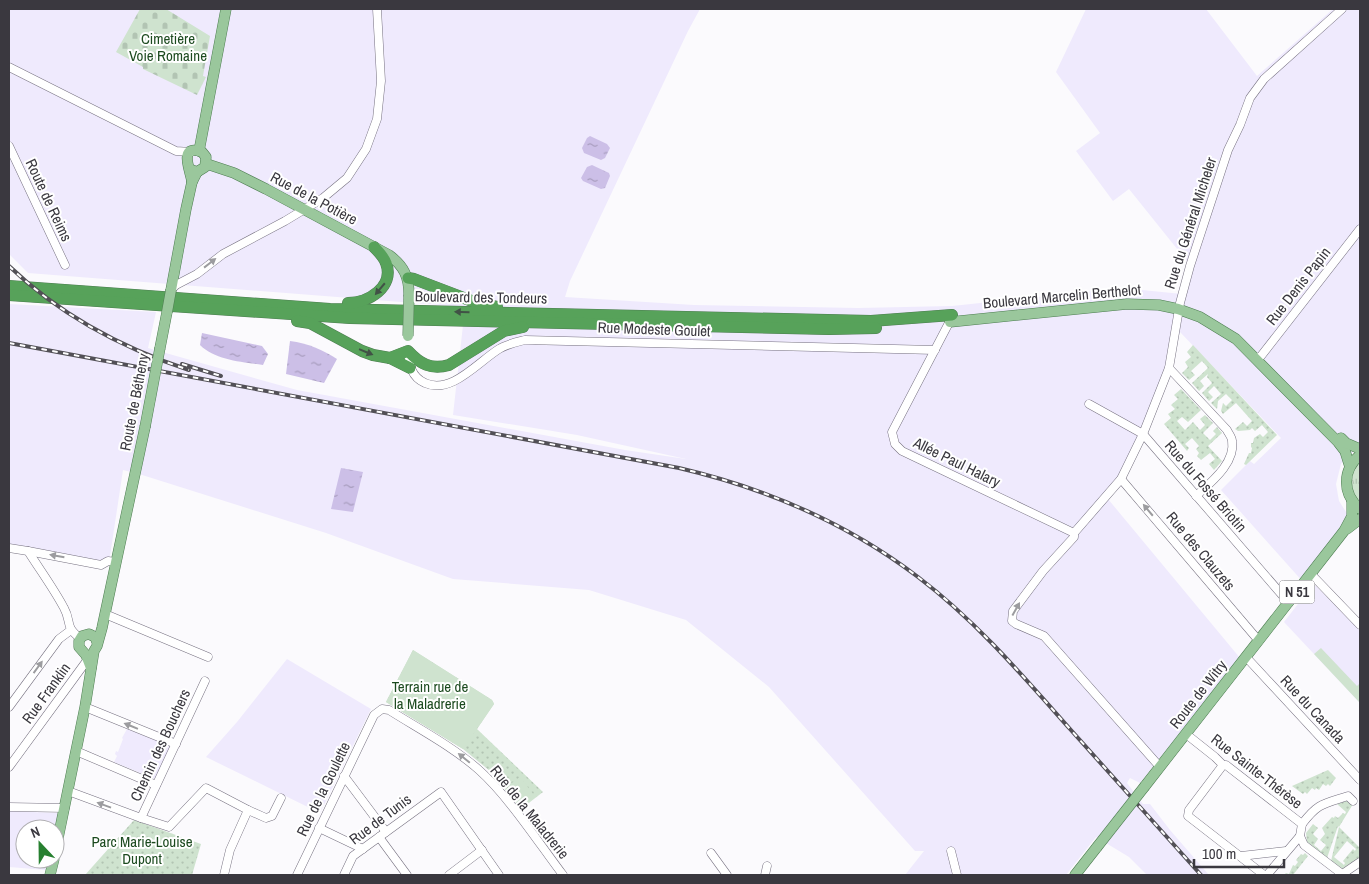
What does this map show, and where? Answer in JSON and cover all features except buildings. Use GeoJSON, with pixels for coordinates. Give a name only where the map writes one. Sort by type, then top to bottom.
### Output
{"type":"FeatureCollection","features":[{"type":"Feature","properties":{"kind":"highway"},"geometry":{"type":"LineString","coordinates":[[260,304],[358,303],[368,300],[382,289],[388,270],[386,262],[374,247]]}},
{"type":"Feature","properties":{"kind":"highway"},"geometry":{"type":"LineString","coordinates":[[408,278],[477,303],[507,308],[560,310],[584,314]]}},
{"type":"Feature","properties":{"kind":"highway","name":"Boulevard des Tondeurs"},"geometry":{"type":"LineString","coordinates":[[9,286],[330,309],[871,321],[951,318]]}},
{"type":"Feature","properties":{"kind":"highway","name":"Boulevard des Tondeurs"},"geometry":{"type":"LineString","coordinates":[[9,295],[350,318],[856,329],[951,318]]}},
{"type":"Feature","properties":{"kind":"highway"},"geometry":{"type":"LineString","coordinates":[[222,310],[248,316],[310,323],[362,351],[390,358],[410,368]]}},
{"type":"Feature","properties":{"kind":"highway"},"geometry":{"type":"LineString","coordinates":[[390,358],[408,351],[425,365],[440,367],[449,365],[494,336],[512,329],[535,327],[654,330],[689,326]]}},
{"type":"Feature","properties":{"kind":"main road"},"geometry":{"type":"LineString","coordinates":[[195,151],[205,154],[207,164],[203,169],[191,168],[186,158],[195,151],[226,9]]}},
{"type":"Feature","properties":{"kind":"main road","name":"Rue de la Potière"},"geometry":{"type":"LineString","coordinates":[[207,164],[234,173],[389,255],[402,267],[408,278]]}},
{"type":"Feature","properties":{"kind":"main road","name":"Route de Bétheny"},"geometry":{"type":"LineString","coordinates":[[91,648],[102,628],[145,427],[192,182],[191,168]]}},
{"type":"Feature","properties":{"kind":"main road"},"geometry":{"type":"LineString","coordinates":[[408,278],[408,351]]}},
{"type":"Feature","properties":{"kind":"main road","name":"Boulevard Marcelin Berthelot"},"geometry":{"type":"LineString","coordinates":[[951,318],[1127,304],[1179,306],[1220,328],[1236,339],[1346,443],[1360,449]]}},
{"type":"Feature","properties":{"kind":"main road","name":"Boulevard Marcelin Berthelot"},"geometry":{"type":"LineString","coordinates":[[1258,358],[1346,450],[1350,467]]}},
{"type":"Feature","properties":{"kind":"main road"},"geometry":{"type":"LineString","coordinates":[[1360,455],[1350,467],[1346,477],[1346,485],[1352,501],[1360,509]]}},
{"type":"Feature","properties":{"kind":"main road","name":"Route de Witry"},"geometry":{"type":"LineString","coordinates":[[1075,875],[1344,531],[1352,516],[1352,501]]}},
{"type":"Feature","properties":{"kind":"main road","name":"Route de Witry"},"geometry":{"type":"LineString","coordinates":[[1344,531],[1360,519]]}},
{"type":"Feature","properties":{"kind":"main road"},"geometry":{"type":"LineString","coordinates":[[63,819],[92,670],[91,648],[84,635],[80,638],[79,647],[91,648]]}},
{"type":"Feature","properties":{"kind":"street"},"geometry":{"type":"LineString","coordinates":[[171,290],[176,285],[197,274],[222,254],[285,221],[323,198],[347,178],[366,148],[377,119],[382,81],[377,9]]}},
{"type":"Feature","properties":{"kind":"street","name":"Rue du Général Micheler"},"geometry":{"type":"LineString","coordinates":[[1121,479],[1143,434],[1169,368],[1179,306],[1193,256],[1228,150],[1250,98],[1264,79],[1342,9]]}},
{"type":"Feature","properties":{"kind":"street"},"geometry":{"type":"LineString","coordinates":[[9,67],[176,151],[191,168]]}},
{"type":"Feature","properties":{"kind":"street","name":"Route de Reims"},"geometry":{"type":"LineString","coordinates":[[9,146],[65,265]]}},
{"type":"Feature","properties":{"kind":"street"},"geometry":{"type":"LineString","coordinates":[[176,151],[195,151]]}},
{"type":"Feature","properties":{"kind":"street","name":"Rue Denis Papin"},"geometry":{"type":"LineString","coordinates":[[1258,358],[1360,229]]}},
{"type":"Feature","properties":{"kind":"street","name":"Allée Paul Halary"},"geometry":{"type":"LineString","coordinates":[[951,318],[892,432],[895,444],[902,451],[1074,533]]}},
{"type":"Feature","properties":{"kind":"street","name":"Rue Modeste Goulet"},"geometry":{"type":"LineString","coordinates":[[410,368],[421,381],[430,385],[441,386],[452,383],[500,348],[525,340],[935,350]]}},
{"type":"Feature","properties":{"kind":"street"},"geometry":{"type":"LineString","coordinates":[[408,351],[410,368]]}},
{"type":"Feature","properties":{"kind":"street"},"geometry":{"type":"LineString","coordinates":[[1169,368],[1227,430],[1232,440],[1231,453],[1225,466],[1196,496]]}},
{"type":"Feature","properties":{"kind":"street","name":"Rue du Fossé Briotin"},"geometry":{"type":"LineString","coordinates":[[1088,404],[1143,434],[1289,603]]}},
{"type":"Feature","properties":{"kind":"street"},"geometry":{"type":"LineString","coordinates":[[1121,479],[1074,533],[1074,537],[1043,571],[1013,611],[1012,620],[1016,624],[1044,636],[1160,766]]}},
{"type":"Feature","properties":{"kind":"street","name":"Rue des Clauzets"},"geometry":{"type":"LineString","coordinates":[[1121,479],[1259,641]]}},
{"type":"Feature","properties":{"kind":"street"},"geometry":{"type":"LineString","coordinates":[[9,548],[101,564],[108,561],[116,562]]}},
{"type":"Feature","properties":{"kind":"street"},"geometry":{"type":"LineString","coordinates":[[28,551],[66,610],[71,630],[80,638]]}},
{"type":"Feature","properties":{"kind":"street"},"geometry":{"type":"LineString","coordinates":[[1311,574],[1360,625]]}},
{"type":"Feature","properties":{"kind":"street"},"geometry":{"type":"LineString","coordinates":[[105,614],[208,657]]}},
{"type":"Feature","properties":{"kind":"street"},"geometry":{"type":"LineString","coordinates":[[9,706],[59,639],[71,630]]}},
{"type":"Feature","properties":{"kind":"street","name":"Rue Franklin"},"geometry":{"type":"LineString","coordinates":[[10,762],[91,648]]}},
{"type":"Feature","properties":{"kind":"street","name":"Rue du Canada"},"geometry":{"type":"LineString","coordinates":[[1246,657],[1360,780]]}},
{"type":"Feature","properties":{"kind":"street","name":"Chemin des Bouchers"},"geometry":{"type":"LineString","coordinates":[[142,819],[205,681]]}},
{"type":"Feature","properties":{"kind":"street"},"geometry":{"type":"LineString","coordinates":[[85,707],[176,744]]}},
{"type":"Feature","properties":{"kind":"street","name":"Rue de la Maladrerie"},"geometry":{"type":"LineString","coordinates":[[374,715],[382,709],[389,710],[459,754],[480,771],[504,798],[563,875]]}},
{"type":"Feature","properties":{"kind":"street","name":"Rue de la Goulette"},"geometry":{"type":"LineString","coordinates":[[297,875],[374,715]]}},
{"type":"Feature","properties":{"kind":"street","name":"Rue Sainte-Thérèse"},"geometry":{"type":"LineString","coordinates":[[1186,734],[1223,765],[1226,765],[1302,824],[1300,836]]}},
{"type":"Feature","properties":{"kind":"street"},"geometry":{"type":"LineString","coordinates":[[76,751],[156,785]]}},
{"type":"Feature","properties":{"kind":"street"},"geometry":{"type":"LineString","coordinates":[[1223,765],[1189,810],[1188,816],[1265,875],[1300,836],[1304,845],[1341,875],[1360,862]]}},
{"type":"Feature","properties":{"kind":"street"},"geometry":{"type":"LineString","coordinates":[[344,776],[407,875]]}},
{"type":"Feature","properties":{"kind":"street"},"geometry":{"type":"LineString","coordinates":[[68,791],[142,819],[169,827],[206,788],[266,818],[272,816],[281,798]]}},
{"type":"Feature","properties":{"kind":"street","name":"Rue de Tunis"},"geometry":{"type":"LineString","coordinates":[[344,875],[353,856],[441,792],[482,850]]}},
{"type":"Feature","properties":{"kind":"street"},"geometry":{"type":"LineString","coordinates":[[1302,824],[1313,809],[1321,805],[1348,796],[1353,801]]}},
{"type":"Feature","properties":{"kind":"street"},"geometry":{"type":"LineString","coordinates":[[9,807],[65,808]]}},
{"type":"Feature","properties":{"kind":"street"},"geometry":{"type":"LineString","coordinates":[[224,875],[230,850],[248,810]]}},
{"type":"Feature","properties":{"kind":"street"},"geometry":{"type":"LineString","coordinates":[[319,828],[363,849]]}},
{"type":"Feature","properties":{"kind":"street"},"geometry":{"type":"LineString","coordinates":[[449,875],[482,850],[499,875]]}},
{"type":"Feature","properties":{"kind":"street"},"geometry":{"type":"LineString","coordinates":[[951,851],[957,875]]}},
{"type":"Feature","properties":{"kind":"street"},"geometry":{"type":"LineString","coordinates":[[1240,856],[1286,851]]}},
{"type":"Feature","properties":{"kind":"street"},"geometry":{"type":"LineString","coordinates":[[711,853],[727,875]]}},
{"type":"Feature","properties":{"kind":"street"},"geometry":{"type":"LineString","coordinates":[[764,875],[767,866]]}},
{"type":"Feature","properties":{"kind":"shaded area"},"geometry":{"type":"Polygon","coordinates":[[[9,9],[700,9],[570,281],[565,297],[694,305],[858,308],[952,306],[1122,288],[1182,294],[1190,265],[1129,189],[1113,201],[1076,151],[1100,133],[1056,72],[1086,9],[1206,9],[1257,76],[1333,9],[1360,9],[1360,446],[1341,464],[1336,484],[1339,501],[1348,515],[1304,583],[1221,490],[1250,461],[1254,464],[1281,438],[1180,332],[1147,435],[1108,499],[1240,658],[1140,783],[1130,778],[1127,783],[1143,804],[1150,804],[1209,875],[1147,875],[1129,857],[1096,837],[1066,875],[905,875],[924,851],[915,851],[769,687],[686,620],[589,590],[453,579],[326,533],[123,470],[110,556],[106,560],[101,562],[9,545],[9,304],[156,312],[148,348],[297,390],[625,450],[686,459],[577,435],[453,415],[465,307],[28,273],[9,254],[9,9]]]}},
{"type":"Feature","properties":{"kind":"shaded area"},"geometry":{"type":"Polygon","coordinates":[[[1312,586],[1316,586],[1360,631],[1360,703],[1284,622],[1312,586]]]}},
{"type":"Feature","properties":{"kind":"shaded area"},"geometry":{"type":"Polygon","coordinates":[[[287,659],[371,709],[320,813],[206,757],[237,722],[287,659]]]}},
{"type":"Feature","properties":{"kind":"shaded area"},"geometry":{"type":"Polygon","coordinates":[[[127,729],[170,746],[171,748],[157,778],[155,779],[114,762],[117,756],[115,754],[116,751],[118,752],[127,729]]]}},
{"type":"Feature","properties":{"kind":"shaded area"},"geometry":{"type":"Polygon","coordinates":[[[9,811],[57,813],[59,815],[58,819],[15,819],[15,867],[9,867],[9,811]]]}},
{"type":"Feature","properties":{"kind":"green space","name":"Cimetière Voie Romaine"},"geometry":{"type":"Polygon","coordinates":[[[140,9],[166,9],[210,36],[203,76],[206,77],[197,95],[143,69],[143,67],[116,52],[140,9]]]}},
{"type":"Feature","properties":{"kind":"green space"},"geometry":{"type":"Polygon","coordinates":[[[1193,345],[1277,435],[1246,465],[1244,464],[1249,453],[1251,453],[1251,443],[1253,443],[1254,438],[1260,434],[1263,437],[1268,432],[1262,425],[1255,431],[1252,428],[1250,430],[1238,431],[1235,429],[1243,422],[1247,426],[1252,421],[1236,403],[1223,414],[1221,411],[1223,403],[1226,406],[1232,400],[1226,394],[1218,401],[1217,409],[1211,403],[1221,394],[1214,386],[1208,392],[1213,397],[1209,401],[1202,393],[1212,383],[1207,377],[1208,374],[1200,381],[1204,386],[1199,391],[1192,383],[1208,368],[1202,361],[1191,371],[1195,375],[1189,380],[1182,373],[1188,367],[1185,362],[1191,357],[1187,352],[1193,345]]]}},
{"type":"Feature","properties":{"kind":"green space"},"geometry":{"type":"Polygon","coordinates":[[[1181,389],[1201,410],[1188,422],[1182,417],[1177,421],[1185,430],[1193,422],[1200,430],[1205,425],[1200,419],[1205,415],[1213,423],[1203,433],[1210,440],[1216,434],[1213,431],[1217,427],[1222,433],[1208,446],[1222,461],[1214,470],[1209,464],[1215,459],[1210,453],[1201,460],[1197,456],[1199,453],[1196,449],[1199,446],[1192,438],[1185,444],[1189,448],[1187,451],[1164,424],[1171,418],[1168,414],[1175,409],[1171,405],[1178,399],[1174,395],[1181,389]]]}},
{"type":"Feature","properties":{"kind":"green space"},"geometry":{"type":"Polygon","coordinates":[[[1360,462],[1360,502],[1352,487],[1352,477],[1360,462]]]}},
{"type":"Feature","properties":{"kind":"green space"},"geometry":{"type":"Polygon","coordinates":[[[1321,648],[1357,686],[1360,683],[1360,703],[1314,654],[1321,648]]]}},
{"type":"Feature","properties":{"kind":"green space","name":"Terrain rue de la Maladrerie"},"geometry":{"type":"Polygon","coordinates":[[[413,650],[492,700],[494,704],[477,729],[543,792],[521,809],[490,771],[463,749],[386,702],[413,650]]]}},
{"type":"Feature","properties":{"kind":"green space","name":"Terrain rue de la Maladrerie"},"geometry":{"type":"Polygon","coordinates":[[[413,650],[492,700],[494,704],[463,749],[386,702],[413,650]]]}},
{"type":"Feature","properties":{"kind":"green space"},"geometry":{"type":"Polygon","coordinates":[[[1328,770],[1336,778],[1330,786],[1323,784],[1319,790],[1312,788],[1307,794],[1305,792],[1303,794],[1292,786],[1328,770]]]}},
{"type":"Feature","properties":{"kind":"green space"},"geometry":{"type":"Polygon","coordinates":[[[520,777],[534,795],[524,804],[509,785],[520,777]]]}},
{"type":"Feature","properties":{"kind":"green space"},"geometry":{"type":"Polygon","coordinates":[[[1349,800],[1353,804],[1338,826],[1327,858],[1307,842],[1306,833],[1313,824],[1318,828],[1313,834],[1318,839],[1314,845],[1321,851],[1326,845],[1320,840],[1325,834],[1322,828],[1332,817],[1338,818],[1346,812],[1337,804],[1349,800]]]}},
{"type":"Feature","properties":{"kind":"green space","name":"Parc Marie-Louise Dupont"},"geometry":{"type":"Polygon","coordinates":[[[134,820],[201,844],[192,875],[85,875],[134,820]]]}},
{"type":"Feature","properties":{"kind":"green space"},"geometry":{"type":"Polygon","coordinates":[[[1339,827],[1360,848],[1360,858],[1342,869],[1331,861],[1339,827]],[[1347,841],[1334,857],[1344,865],[1343,861],[1353,849],[1355,851],[1356,849],[1347,841]]]}},
{"type":"Feature","properties":{"kind":"green space"},"geometry":{"type":"Polygon","coordinates":[[[1305,853],[1308,856],[1293,875],[1284,875],[1286,873],[1289,874],[1293,865],[1295,866],[1298,862],[1296,860],[1301,854],[1305,853]]]}},
{"type":"Feature","properties":{"kind":"water"},"geometry":{"type":"Polygon","coordinates":[[[590,136],[607,144],[610,148],[605,158],[601,160],[584,153],[582,148],[590,136]]]}},
{"type":"Feature","properties":{"kind":"water"},"geometry":{"type":"Polygon","coordinates":[[[592,165],[609,173],[610,176],[605,188],[601,189],[583,181],[581,178],[587,167],[592,165]]]}},
{"type":"Feature","properties":{"kind":"water"},"geometry":{"type":"Polygon","coordinates":[[[202,333],[262,346],[268,354],[263,365],[221,357],[200,345],[202,333]]]}},
{"type":"Feature","properties":{"kind":"water"},"geometry":{"type":"Polygon","coordinates":[[[290,341],[315,347],[337,359],[324,383],[286,374],[290,341]]]}},
{"type":"Feature","properties":{"kind":"water"},"geometry":{"type":"Polygon","coordinates":[[[341,468],[363,472],[353,512],[331,509],[341,468]]]}},
{"type":"Feature","properties":{"kind":"railway"},"geometry":{"type":"LineString","coordinates":[[9,266],[49,300],[93,328],[140,351],[189,370]]}},
{"type":"Feature","properties":{"kind":"railway"},"geometry":{"type":"LineString","coordinates":[[9,343],[679,468],[743,486],[804,510],[834,524],[891,558],[939,594],[979,630],[1201,875]]}},
{"type":"Feature","properties":{"kind":"railway"},"geometry":{"type":"LineString","coordinates":[[182,364],[221,376]]}}]}
